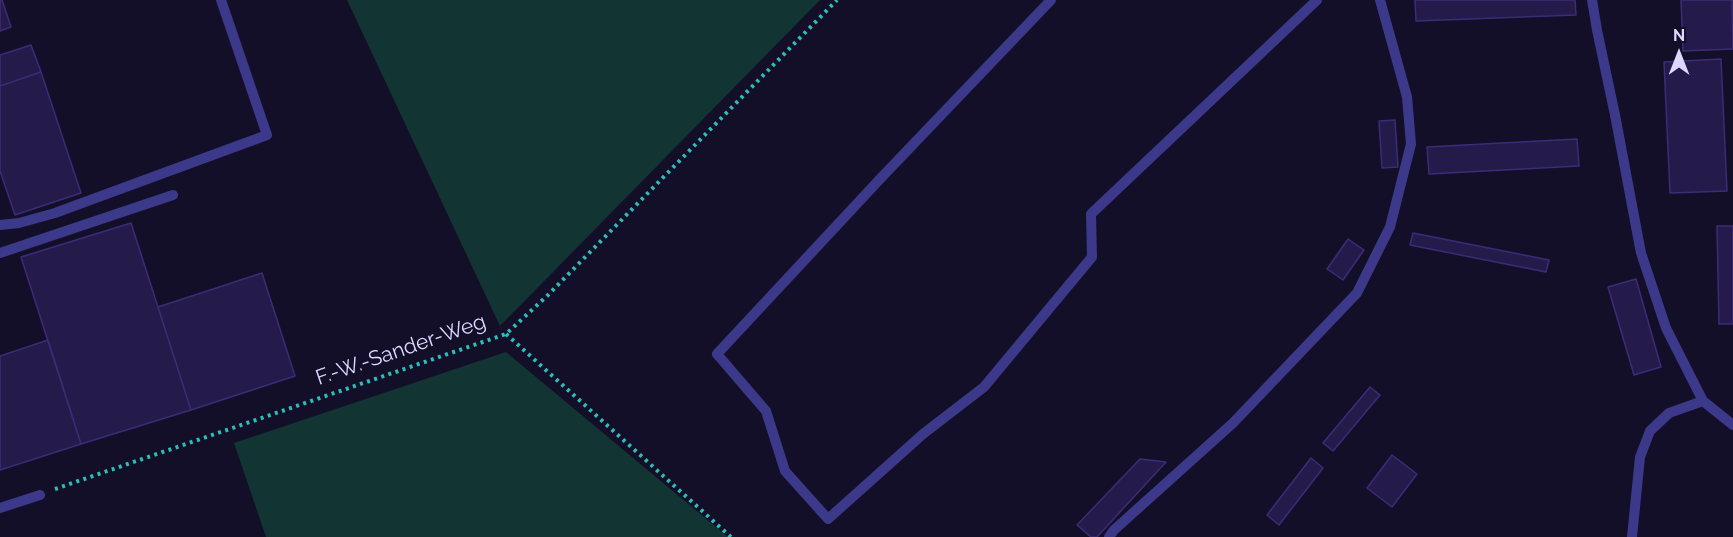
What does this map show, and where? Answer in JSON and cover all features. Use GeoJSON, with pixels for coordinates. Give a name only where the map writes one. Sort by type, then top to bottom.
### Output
{"type":"FeatureCollection","features":[{"type":"Feature","properties":{"kind":"lane"},"geometry":{"type":"LineString","coordinates":[[0,225],[20,223],[55,213],[267,135],[221,0]]}},
{"type":"Feature","properties":{"kind":"lane"},"geometry":{"type":"LineString","coordinates":[[1051,0],[717,354],[766,411],[785,471],[828,519],[923,434],[984,387],[1092,257],[1091,214],[1317,0]]}},
{"type":"Feature","properties":{"kind":"lane"},"geometry":{"type":"LineString","coordinates":[[1110,537],[1114,530],[1233,423],[1357,293],[1390,227],[1411,144],[1407,97],[1380,0]]}},
{"type":"Feature","properties":{"kind":"lane"},"geometry":{"type":"LineString","coordinates":[[1592,0],[1641,254],[1666,328],[1703,400],[1733,425]]}},
{"type":"Feature","properties":{"kind":"lane"},"geometry":{"type":"LineString","coordinates":[[0,253],[173,195]]}},
{"type":"Feature","properties":{"kind":"lane"},"geometry":{"type":"LineString","coordinates":[[1632,537],[1640,458],[1650,431],[1669,413],[1703,400]]}},
{"type":"Feature","properties":{"kind":"lane"},"geometry":{"type":"LineString","coordinates":[[0,507],[40,495]]}},
{"type":"Feature","properties":{"kind":"path","name":"F.-W.-Sander-Weg"},"geometry":{"type":"LineString","coordinates":[[40,495],[506,334],[548,295],[837,0]]}},
{"type":"Feature","properties":{"kind":"path"},"geometry":{"type":"LineString","coordinates":[[506,334],[731,537]]}},
{"type":"Feature","properties":{"kind":"green space"},"geometry":{"type":"Polygon","coordinates":[[[347,0],[820,0],[500,326],[347,0]]]}},
{"type":"Feature","properties":{"kind":"green space"},"geometry":{"type":"Polygon","coordinates":[[[506,352],[728,537],[266,537],[234,443],[506,352]]]}},
{"type":"Feature","properties":{"kind":"building"},"geometry":{"type":"Polygon","coordinates":[[[0,0],[2,0],[11,27],[0,31],[0,0]]]}},
{"type":"Feature","properties":{"kind":"building"},"geometry":{"type":"Polygon","coordinates":[[[1415,0],[1575,0],[1576,15],[1416,21],[1415,0]]]}},
{"type":"Feature","properties":{"kind":"building"},"geometry":{"type":"Polygon","coordinates":[[[1681,0],[1732,0],[1733,49],[1683,51],[1681,0]]]}},
{"type":"Feature","properties":{"kind":"building"},"geometry":{"type":"Polygon","coordinates":[[[31,45],[41,72],[0,86],[0,55],[31,45]]]}},
{"type":"Feature","properties":{"kind":"building"},"geometry":{"type":"Polygon","coordinates":[[[1721,59],[1727,191],[1670,193],[1664,62],[1721,59]]]}},
{"type":"Feature","properties":{"kind":"building"},"geometry":{"type":"Polygon","coordinates":[[[41,72],[81,193],[15,215],[0,171],[0,86],[41,72]]]}},
{"type":"Feature","properties":{"kind":"building"},"geometry":{"type":"Polygon","coordinates":[[[1395,120],[1398,167],[1382,168],[1379,121],[1395,120]]]}},
{"type":"Feature","properties":{"kind":"building"},"geometry":{"type":"Polygon","coordinates":[[[1577,139],[1579,166],[1429,174],[1427,147],[1577,139]]]}},
{"type":"Feature","properties":{"kind":"building"},"geometry":{"type":"Polygon","coordinates":[[[131,223],[191,410],[81,444],[21,257],[131,223]]]}},
{"type":"Feature","properties":{"kind":"building"},"geometry":{"type":"Polygon","coordinates":[[[1717,226],[1733,226],[1733,324],[1719,324],[1717,226]]]}},
{"type":"Feature","properties":{"kind":"building"},"geometry":{"type":"Polygon","coordinates":[[[1413,233],[1549,260],[1546,272],[1410,245],[1413,233]]]}},
{"type":"Feature","properties":{"kind":"building"},"geometry":{"type":"Polygon","coordinates":[[[1348,239],[1364,250],[1343,280],[1327,269],[1348,239]]]}},
{"type":"Feature","properties":{"kind":"building"},"geometry":{"type":"Polygon","coordinates":[[[262,273],[295,376],[191,410],[158,307],[262,273]]]}},
{"type":"Feature","properties":{"kind":"building"},"geometry":{"type":"Polygon","coordinates":[[[1636,279],[1661,367],[1634,375],[1608,287],[1636,279]]]}},
{"type":"Feature","properties":{"kind":"building"},"geometry":{"type":"Polygon","coordinates":[[[48,340],[81,444],[0,470],[0,356],[48,340]]]}},
{"type":"Feature","properties":{"kind":"building"},"geometry":{"type":"Polygon","coordinates":[[[1370,387],[1380,395],[1333,451],[1323,443],[1370,387]]]}},
{"type":"Feature","properties":{"kind":"building"},"geometry":{"type":"Polygon","coordinates":[[[1392,455],[1417,474],[1392,507],[1367,488],[1392,455]]]}},
{"type":"Feature","properties":{"kind":"building"},"geometry":{"type":"Polygon","coordinates":[[[1311,458],[1323,468],[1279,525],[1267,515],[1311,458]]]}},
{"type":"Feature","properties":{"kind":"building"},"geometry":{"type":"Polygon","coordinates":[[[1140,459],[1166,462],[1097,537],[1091,537],[1077,525],[1140,459]]]}}]}
